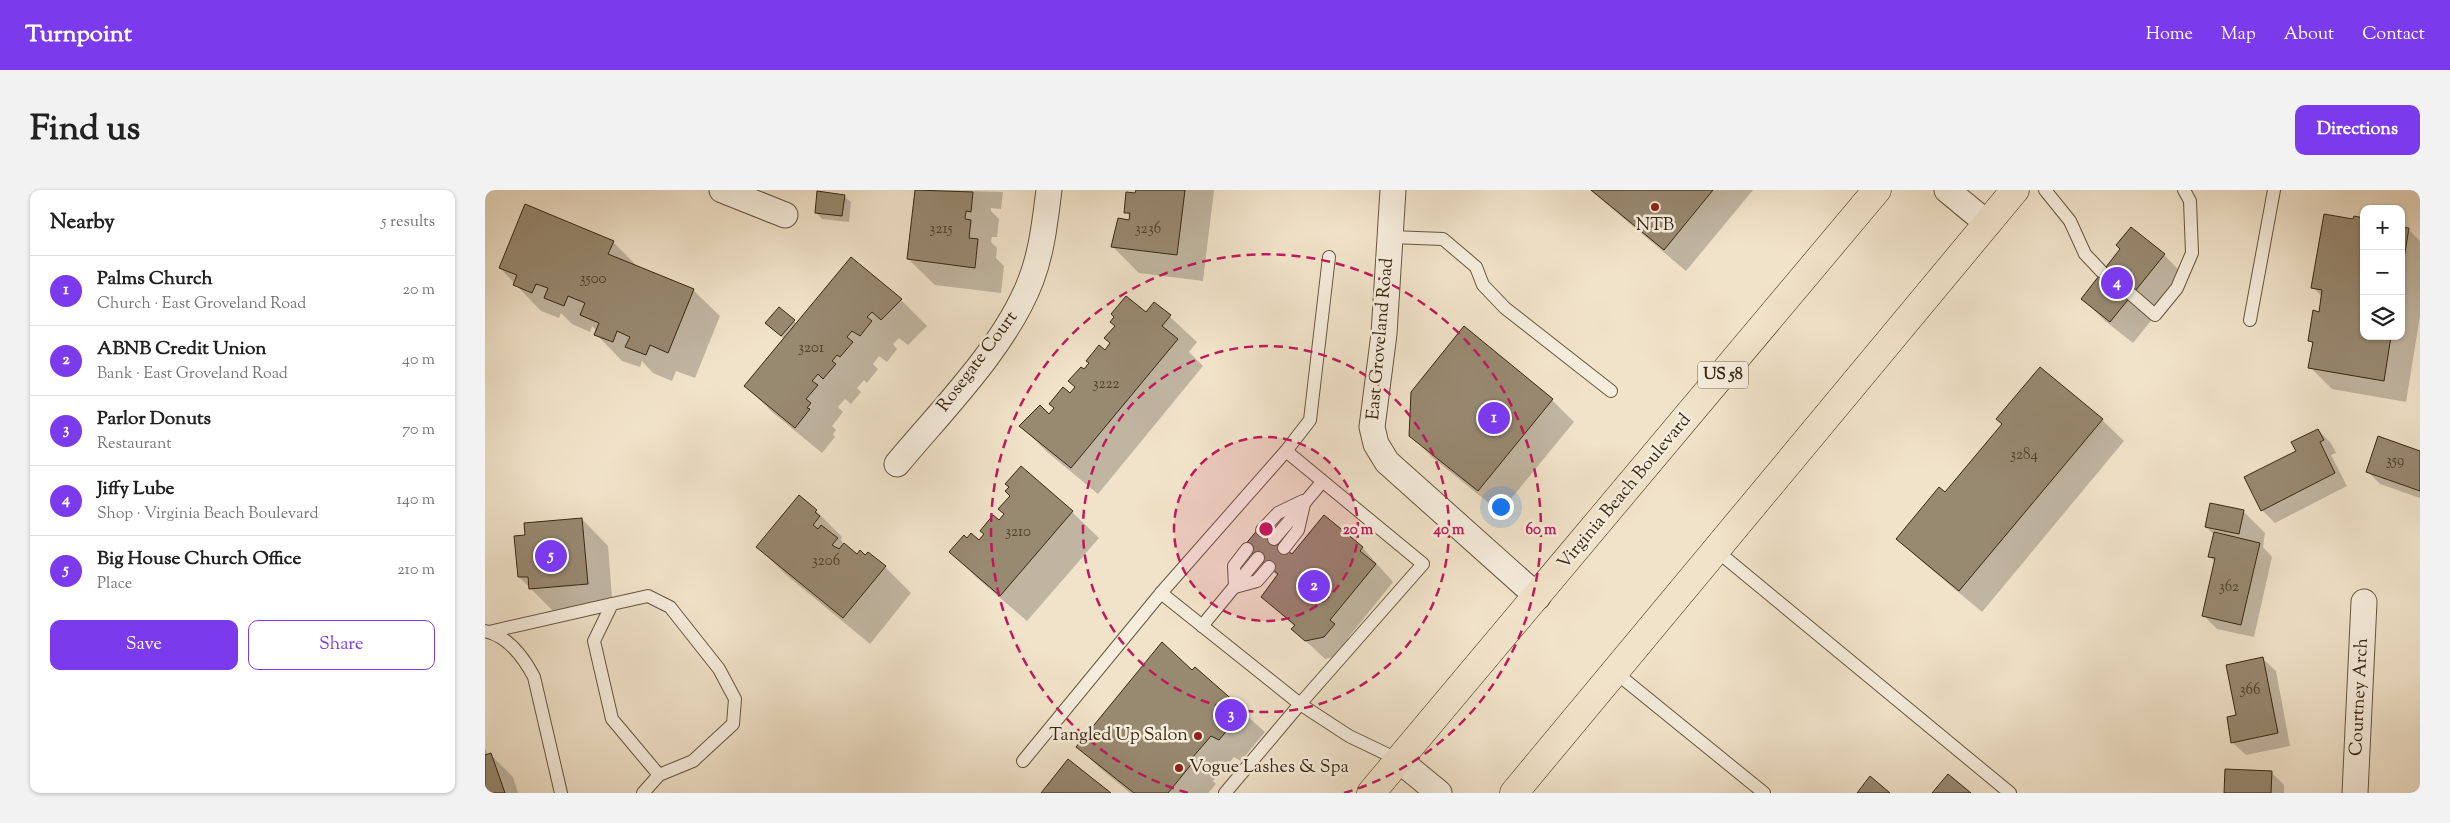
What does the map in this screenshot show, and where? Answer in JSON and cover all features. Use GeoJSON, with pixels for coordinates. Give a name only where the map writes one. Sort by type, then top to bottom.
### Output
{"type":"FeatureCollection","features":[{"type":"Feature","properties":{"kind":"main road","name":"Virginia Beach Boulevard"},"geometry":{"type":"LineString","coordinates":[[1371,793],[1877,190]]}},
{"type":"Feature","properties":{"kind":"main road"},"geometry":{"type":"LineString","coordinates":[[1514,793],[2015,190]]}},
{"type":"Feature","properties":{"kind":"street"},"geometry":{"type":"LineString","coordinates":[[723,190],[785,215]]}},
{"type":"Feature","properties":{"kind":"street","name":"Rosegate Court"},"geometry":{"type":"LineString","coordinates":[[897,464],[990,352],[1018,310],[1031,279],[1043,239],[1049,190]]}},
{"type":"Feature","properties":{"kind":"street","name":"East Groveland Road"},"geometry":{"type":"LineString","coordinates":[[1393,190],[1384,334],[1372,427],[1376,444],[1387,462],[1538,596]]}},
{"type":"Feature","properties":{"kind":"street"},"geometry":{"type":"LineString","coordinates":[[1947,190],[1988,224]]}},
{"type":"Feature","properties":{"kind":"street","name":"Courtney Arch"},"geometry":{"type":"LineString","coordinates":[[2355,793],[2364,602]]}},
{"type":"Feature","properties":{"kind":"street"},"geometry":{"type":"LineString","coordinates":[[1399,760],[1439,793]]}},
{"type":"Feature","properties":{"kind":"lane"},"geometry":{"type":"LineString","coordinates":[[2045,190],[2070,221],[2085,254],[2102,272]]}},
{"type":"Feature","properties":{"kind":"lane"},"geometry":{"type":"LineString","coordinates":[[2250,320],[2274,190]]}},
{"type":"Feature","properties":{"kind":"lane"},"geometry":{"type":"LineString","coordinates":[[2132,295],[2155,315],[2177,288],[2192,253],[2187,196]]}},
{"type":"Feature","properties":{"kind":"lane"},"geometry":{"type":"LineString","coordinates":[[1391,237],[1443,238],[1475,267],[1483,285],[1505,308],[1611,391]]}},
{"type":"Feature","properties":{"kind":"lane"},"geometry":{"type":"LineString","coordinates":[[1023,761],[1161,593],[1310,420],[1329,258]]}},
{"type":"Feature","properties":{"kind":"lane"},"geometry":{"type":"LineString","coordinates":[[1225,793],[1423,564],[1285,451]]}},
{"type":"Feature","properties":{"kind":"lane"},"geometry":{"type":"LineString","coordinates":[[1274,539],[1322,482]]}},
{"type":"Feature","properties":{"kind":"lane"},"geometry":{"type":"LineString","coordinates":[[1262,530],[1278,512],[1306,500]]}},
{"type":"Feature","properties":{"kind":"lane"},"geometry":{"type":"LineString","coordinates":[[1284,548],[1298,530],[1306,500]]}},
{"type":"Feature","properties":{"kind":"lane"},"geometry":{"type":"LineString","coordinates":[[1235,587],[1234,566],[1247,549]]}},
{"type":"Feature","properties":{"kind":"lane"},"geometry":{"type":"LineString","coordinates":[[1717,551],[2010,793]]}},
{"type":"Feature","properties":{"kind":"lane"},"geometry":{"type":"LineString","coordinates":[[1203,626],[1258,558]]}},
{"type":"Feature","properties":{"kind":"lane"},"geometry":{"type":"LineString","coordinates":[[1235,587],[1257,581],[1269,567]]}},
{"type":"Feature","properties":{"kind":"lane"},"geometry":{"type":"LineString","coordinates":[[1161,593],[1300,704],[1349,736],[1399,760]]}},
{"type":"Feature","properties":{"kind":"lane"},"geometry":{"type":"LineString","coordinates":[[487,632],[648,596],[670,607],[719,669],[735,699],[733,724],[693,761],[659,775],[643,793]]}},
{"type":"Feature","properties":{"kind":"lane"},"geometry":{"type":"LineString","coordinates":[[612,604],[594,641],[612,719],[659,775]]}},
{"type":"Feature","properties":{"kind":"lane"},"geometry":{"type":"LineString","coordinates":[[487,632],[509,644],[525,660],[534,677],[561,793]]}},
{"type":"Feature","properties":{"kind":"lane"},"geometry":{"type":"LineString","coordinates":[[1615,672],[1764,793]]}},
{"type":"Feature","properties":{"kind":"building"},"geometry":{"type":"Polygon","coordinates":[[[915,190],[973,192],[971,212],[966,211],[965,219],[971,220],[969,238],[978,239],[975,268],[907,259],[915,190]]]}},
{"type":"Feature","properties":{"kind":"building"},"geometry":{"type":"Polygon","coordinates":[[[1136,190],[1185,190],[1177,255],[1111,247],[1118,218],[1129,220],[1130,213],[1124,213],[1126,192],[1135,193],[1136,190]]]}},
{"type":"Feature","properties":{"kind":"building","name":"NTB"},"geometry":{"type":"Polygon","coordinates":[[[1591,190],[1713,190],[1664,250],[1591,190]]]}},
{"type":"Feature","properties":{"kind":"building"},"geometry":{"type":"Polygon","coordinates":[[[817,191],[845,195],[842,216],[815,213],[817,191]]]}},
{"type":"Feature","properties":{"kind":"building"},"geometry":{"type":"Polygon","coordinates":[[[525,204],[614,241],[608,254],[694,289],[668,353],[650,345],[646,355],[625,347],[630,337],[617,331],[613,342],[594,335],[599,323],[580,315],[585,303],[568,296],[564,306],[544,298],[548,288],[536,284],[532,293],[513,285],[517,275],[499,268],[525,204]]]}},
{"type":"Feature","properties":{"kind":"building"},"geometry":{"type":"Polygon","coordinates":[[[2324,214],[2353,219],[2354,216],[2360,217],[2360,340],[2390,340],[2384,381],[2308,368],[2313,342],[2308,341],[2313,310],[2319,312],[2322,290],[2311,288],[2324,214]]]}},
{"type":"Feature","properties":{"kind":"building"},"geometry":{"type":"Polygon","coordinates":[[[2131,227],[2165,254],[2110,322],[2081,299],[2120,249],[2116,245],[2131,227]]]}},
{"type":"Feature","properties":{"kind":"building"},"geometry":{"type":"Polygon","coordinates":[[[2405,228],[2409,228],[2405,252],[2405,228]]]}},
{"type":"Feature","properties":{"kind":"building"},"geometry":{"type":"Polygon","coordinates":[[[851,257],[902,299],[881,320],[872,312],[867,317],[872,321],[860,336],[852,331],[847,337],[853,342],[840,357],[837,355],[832,361],[836,364],[823,379],[818,374],[812,381],[818,385],[806,399],[811,403],[807,408],[810,409],[795,428],[744,386],[851,257]]]}},
{"type":"Feature","properties":{"kind":"building"},"geometry":{"type":"Polygon","coordinates":[[[1126,296],[1146,312],[1154,302],[1171,315],[1162,326],[1178,339],[1071,468],[1019,426],[1040,405],[1049,414],[1054,408],[1049,404],[1063,387],[1070,393],[1075,387],[1068,381],[1081,367],[1084,369],[1089,363],[1086,361],[1099,345],[1105,350],[1110,343],[1104,338],[1115,326],[1110,322],[1114,317],[1111,314],[1126,296]]]}},
{"type":"Feature","properties":{"kind":"building"},"geometry":{"type":"Polygon","coordinates":[[[779,307],[795,320],[781,336],[765,323],[779,307]]]}},
{"type":"Feature","properties":{"kind":"building"},"geometry":{"type":"Polygon","coordinates":[[[1464,326],[1553,399],[1478,491],[1409,436],[1411,392],[1464,326]]]}},
{"type":"Feature","properties":{"kind":"building"},"geometry":{"type":"Polygon","coordinates":[[[2040,367],[2103,419],[1959,591],[1896,539],[1939,487],[1945,492],[2002,424],[1996,419],[2040,367]]]}},
{"type":"Feature","properties":{"kind":"building"},"geometry":{"type":"Polygon","coordinates":[[[2318,429],[2324,440],[2320,442],[2335,473],[2261,511],[2244,477],[2296,451],[2291,442],[2318,429]]]}},
{"type":"Feature","properties":{"kind":"building"},"geometry":{"type":"Polygon","coordinates":[[[2378,436],[2420,451],[2420,491],[2366,472],[2378,436]]]}},
{"type":"Feature","properties":{"kind":"building"},"geometry":{"type":"Polygon","coordinates":[[[1021,466],[1073,511],[1000,596],[949,552],[964,535],[967,538],[971,533],[979,540],[984,534],[980,531],[993,515],[999,520],[1004,514],[998,509],[1010,496],[1005,491],[1009,487],[1005,484],[1021,466]]]}},
{"type":"Feature","properties":{"kind":"building"},"geometry":{"type":"Polygon","coordinates":[[[799,495],[817,510],[815,512],[820,516],[813,525],[818,529],[821,525],[838,538],[832,545],[839,549],[844,543],[857,554],[860,550],[865,555],[868,552],[886,566],[843,618],[756,547],[799,495]]]}},
{"type":"Feature","properties":{"kind":"building"},"geometry":{"type":"Polygon","coordinates":[[[2210,503],[2244,510],[2239,534],[2205,527],[2210,503]]]}},
{"type":"Feature","properties":{"kind":"building"},"geometry":{"type":"Polygon","coordinates":[[[1324,515],[1363,547],[1360,551],[1376,564],[1330,620],[1335,624],[1324,637],[1305,641],[1291,629],[1295,625],[1261,597],[1278,574],[1244,546],[1259,528],[1292,554],[1324,515]]]}},
{"type":"Feature","properties":{"kind":"building"},"geometry":{"type":"Polygon","coordinates":[[[582,518],[588,584],[529,589],[528,577],[518,577],[514,536],[525,535],[524,523],[582,518]]]}},
{"type":"Feature","properties":{"kind":"building"},"geometry":{"type":"Polygon","coordinates":[[[2214,532],[2260,543],[2241,625],[2202,616],[2215,558],[2208,557],[2214,532]]]}},
{"type":"Feature","properties":{"kind":"building"},"geometry":{"type":"Polygon","coordinates":[[[1162,642],[1192,670],[1195,667],[1244,710],[1219,740],[1211,736],[1192,758],[1194,761],[1168,793],[1134,793],[1076,747],[1162,642]]]}},
{"type":"Feature","properties":{"kind":"building"},"geometry":{"type":"Polygon","coordinates":[[[2263,657],[2278,733],[2231,743],[2227,717],[2236,715],[2226,665],[2263,657]]]}},
{"type":"Feature","properties":{"kind":"building"},"geometry":{"type":"Polygon","coordinates":[[[491,753],[505,793],[485,793],[485,755],[491,753]]]}},
{"type":"Feature","properties":{"kind":"building"},"geometry":{"type":"Polygon","coordinates":[[[1068,759],[1111,793],[1041,793],[1068,759]]]}},
{"type":"Feature","properties":{"kind":"building"},"geometry":{"type":"Polygon","coordinates":[[[2225,769],[2272,771],[2271,793],[2224,793],[2225,769]]]}},
{"type":"Feature","properties":{"kind":"building"},"geometry":{"type":"Polygon","coordinates":[[[1948,774],[1971,793],[1932,793],[1948,774]]]}},
{"type":"Feature","properties":{"kind":"building"},"geometry":{"type":"Polygon","coordinates":[[[1870,776],[1890,793],[1857,793],[1870,776]]]}},
{"type":"Feature","properties":{"kind":"place","name":"NTB"},"geometry":{"type":"Point","coordinates":[1655,207]}},
{"type":"Feature","properties":{"kind":"place","name":"Jiffy Lube"},"geometry":{"type":"Point","coordinates":[2117,283]}},
{"type":"Feature","properties":{"kind":"place","name":"Palms Church"},"geometry":{"type":"Point","coordinates":[1494,418]}},
{"type":"Feature","properties":{"kind":"place","name":"Big House Church Office"},"geometry":{"type":"Point","coordinates":[551,556]}},
{"type":"Feature","properties":{"kind":"place","name":"ABNB Credit Union"},"geometry":{"type":"Point","coordinates":[1314,586]}},
{"type":"Feature","properties":{"kind":"place","name":"Parlor Donuts"},"geometry":{"type":"Point","coordinates":[1231,715]}},
{"type":"Feature","properties":{"kind":"place","name":"Tangled Up Salon"},"geometry":{"type":"Point","coordinates":[1198,736]}},
{"type":"Feature","properties":{"kind":"place","name":"Vogue Lashes & Spa"},"geometry":{"type":"Point","coordinates":[1179,768]}}]}
